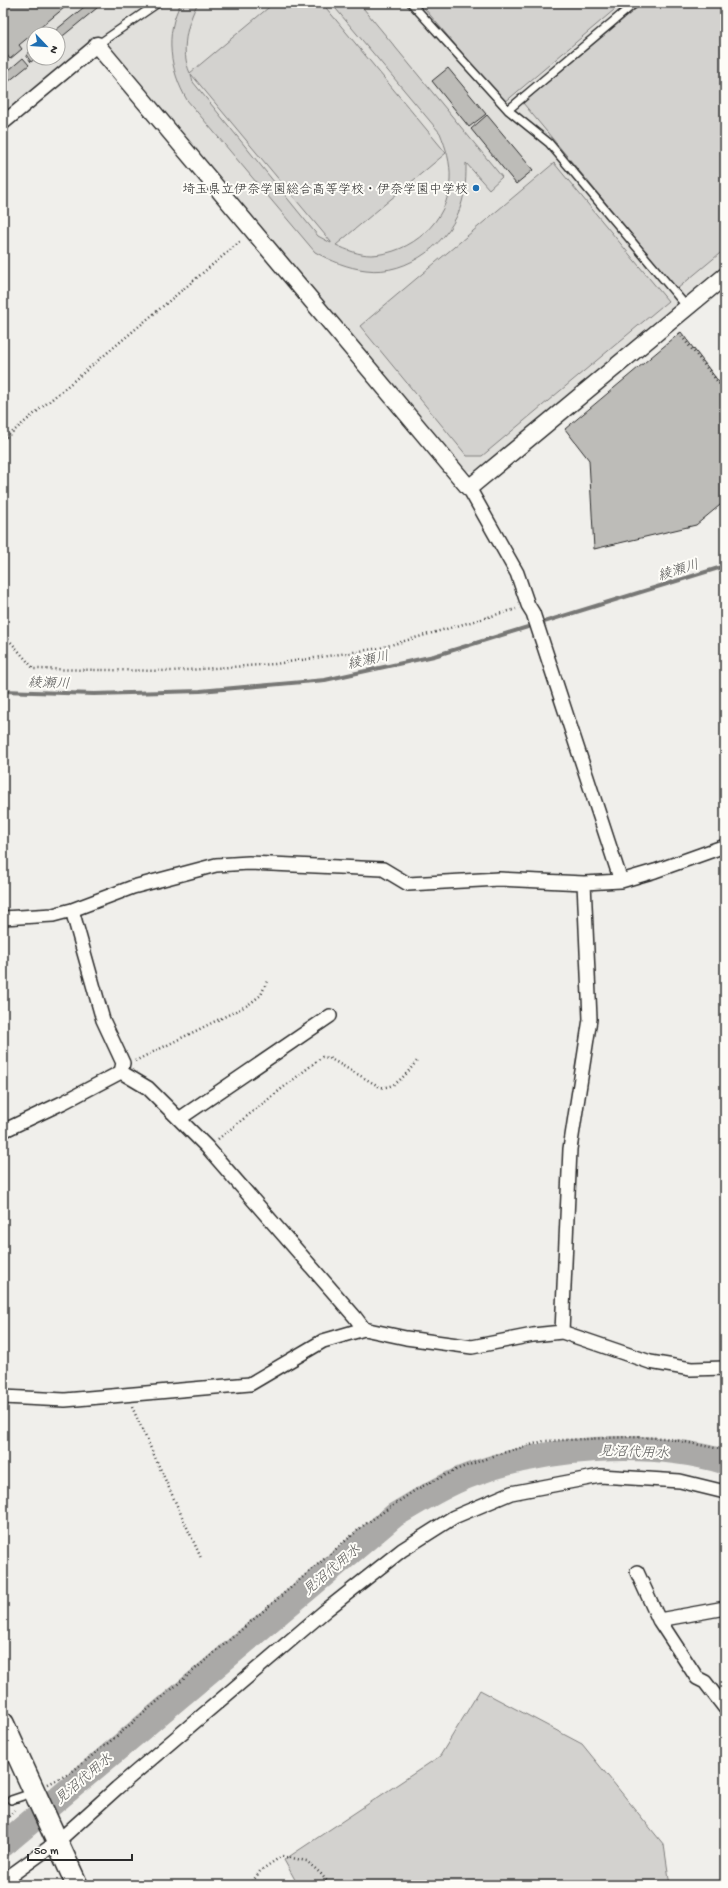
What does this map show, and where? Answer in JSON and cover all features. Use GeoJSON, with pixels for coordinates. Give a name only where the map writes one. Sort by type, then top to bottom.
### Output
{"type":"FeatureCollection","features":[{"type":"Feature","properties":{"kind":"main road"},"geometry":{"type":"LineString","coordinates":[[3,1723],[77,1885]]}},
{"type":"Feature","properties":{"kind":"street"},"geometry":{"type":"LineString","coordinates":[[3,123],[97,44],[469,488],[517,572],[528,605],[533,613],[621,881]]}},
{"type":"Feature","properties":{"kind":"street"},"geometry":{"type":"LineString","coordinates":[[469,488],[725,276]]}},
{"type":"Feature","properties":{"kind":"street"},"geometry":{"type":"LineString","coordinates":[[3,918],[53,915],[72,910],[141,885],[216,865],[249,863],[383,869],[408,884],[499,879],[584,883],[621,881],[655,871],[725,846]]}},
{"type":"Feature","properties":{"kind":"street"},"geometry":{"type":"LineString","coordinates":[[562,1332],[570,1149],[590,1019],[584,883]]}},
{"type":"Feature","properties":{"kind":"street"},"geometry":{"type":"LineString","coordinates":[[72,910],[103,1020],[122,1068],[148,1088],[207,1148],[364,1329]]}},
{"type":"Feature","properties":{"kind":"street"},"geometry":{"type":"LineString","coordinates":[[178,1119],[330,1016]]}},
{"type":"Feature","properties":{"kind":"street"},"geometry":{"type":"LineString","coordinates":[[3,1131],[64,1102],[122,1068]]}},
{"type":"Feature","properties":{"kind":"street"},"geometry":{"type":"LineString","coordinates":[[3,1397],[64,1400],[127,1396],[205,1386],[250,1384],[323,1341],[364,1329],[406,1338],[472,1348],[533,1335],[562,1332],[650,1362],[691,1369],[725,1368]]}},
{"type":"Feature","properties":{"kind":"street"},"geometry":{"type":"LineString","coordinates":[[3,1881],[56,1839],[325,1611],[402,1550],[454,1518],[511,1493],[600,1476],[680,1481],[725,1492]]}},
{"type":"Feature","properties":{"kind":"street"},"geometry":{"type":"LineString","coordinates":[[637,1572],[659,1620],[697,1678],[705,1682],[725,1708]]}},
{"type":"Feature","properties":{"kind":"street"},"geometry":{"type":"LineString","coordinates":[[659,1620],[724,1610]]}},
{"type":"Feature","properties":{"kind":"lane"},"geometry":{"type":"LineString","coordinates":[[97,44],[158,3]]}},
{"type":"Feature","properties":{"kind":"lane"},"geometry":{"type":"LineString","coordinates":[[411,3],[508,110],[549,143],[687,307]]}},
{"type":"Feature","properties":{"kind":"lane"},"geometry":{"type":"LineString","coordinates":[[508,110],[635,3]]}},
{"type":"Feature","properties":{"kind":"lane"},"geometry":{"type":"LineString","coordinates":[[12,1800],[35,1795]]}},
{"type":"Feature","properties":{"kind":"path"},"geometry":{"type":"LineString","coordinates":[[3,440],[253,232]]}},
{"type":"Feature","properties":{"kind":"path"},"geometry":{"type":"LineString","coordinates":[[670,321],[725,391]]}},
{"type":"Feature","properties":{"kind":"path"},"geometry":{"type":"LineString","coordinates":[[3,633],[34,670],[172,671],[275,664],[357,652],[420,638],[528,605]]}},
{"type":"Feature","properties":{"kind":"path"},"geometry":{"type":"LineString","coordinates":[[122,1068],[248,1005],[261,995],[267,981]]}},
{"type":"Feature","properties":{"kind":"path"},"geometry":{"type":"LineString","coordinates":[[207,1148],[322,1056],[329,1058],[380,1087],[388,1088],[397,1083],[417,1060]]}},
{"type":"Feature","properties":{"kind":"path"},"geometry":{"type":"LineString","coordinates":[[127,1396],[201,1558]]}},
{"type":"Feature","properties":{"kind":"path"},"geometry":{"type":"LineString","coordinates":[[250,1885],[261,1870],[282,1856],[308,1861],[330,1885]]}},
{"type":"Feature","properties":{"kind":"shaded area","name":"埼玉県立伊奈学園総合高等学校・伊奈学園中学校"},"geometry":{"type":"Polygon","coordinates":[[[3,3],[725,3],[725,264],[475,471],[463,471],[101,35],[66,62],[66,26],[26,26],[26,66],[62,66],[3,112],[3,3]]]}},
{"type":"Feature","properties":{"kind":"shaded area"},"geometry":{"type":"Polygon","coordinates":[[[181,3],[198,3],[191,19],[186,37],[185,56],[190,73],[274,3],[322,3],[446,153],[336,245],[358,253],[371,255],[400,249],[413,242],[435,221],[443,209],[448,195],[450,168],[448,156],[440,133],[331,3],[359,3],[502,177],[489,189],[466,163],[464,192],[457,216],[449,230],[438,242],[426,253],[412,261],[397,267],[382,270],[366,270],[346,266],[327,258],[315,252],[187,100],[176,77],[171,52],[172,27],[181,3]],[[191,74],[193,82],[318,236],[331,242],[191,74]]]}},
{"type":"Feature","properties":{"kind":"shaded area"},"geometry":{"type":"Polygon","coordinates":[[[420,3],[620,3],[621,4],[504,103],[420,3]]]}},
{"type":"Feature","properties":{"kind":"shaded area"},"geometry":{"type":"Polygon","coordinates":[[[643,3],[725,3],[725,249],[677,289],[523,103],[643,3]]]}},
{"type":"Feature","properties":{"kind":"shaded area"},"geometry":{"type":"Polygon","coordinates":[[[554,163],[668,301],[482,456],[467,456],[360,326],[554,163]]]}},
{"type":"Feature","properties":{"kind":"shaded area"},"geometry":{"type":"Polygon","coordinates":[[[480,1690],[582,1744],[664,1845],[670,1885],[298,1885],[284,1860],[440,1756],[480,1690]]]}},
{"type":"Feature","properties":{"kind":"building"},"geometry":{"type":"Polygon","coordinates":[[[3,3],[70,3],[42,26],[26,26],[26,39],[19,45],[22,49],[10,59],[6,54],[3,57],[3,3]]]}},
{"type":"Feature","properties":{"kind":"building"},"geometry":{"type":"Polygon","coordinates":[[[89,3],[103,3],[66,33],[66,26],[61,26],[89,3]]]}},
{"type":"Feature","properties":{"kind":"building"},"geometry":{"type":"Polygon","coordinates":[[[23,58],[26,62],[26,66],[28,66],[3,86],[3,75],[23,58]]]}},
{"type":"Feature","properties":{"kind":"building"},"geometry":{"type":"Polygon","coordinates":[[[448,68],[486,114],[469,127],[432,81],[448,68]]]}},
{"type":"Feature","properties":{"kind":"building"},"geometry":{"type":"Polygon","coordinates":[[[487,115],[533,170],[516,184],[471,129],[487,115]]]}},
{"type":"Feature","properties":{"kind":"building"},"geometry":{"type":"Polygon","coordinates":[[[681,332],[725,390],[725,501],[696,525],[594,549],[589,460],[565,429],[681,332]]]}},
{"type":"Feature","properties":{"kind":"waterway","name":"綾瀬川"},"geometry":{"type":"LineString","coordinates":[[3,691],[94,694],[200,691],[325,680],[434,656],[725,566]]}},
{"type":"Feature","properties":{"kind":"waterway","name":"見沼代用水"},"geometry":{"type":"LineString","coordinates":[[3,1845],[395,1515],[440,1489],[458,1480],[497,1466],[529,1458],[562,1453],[595,1450],[663,1450],[725,1462]]}},
{"type":"Feature","properties":{"kind":"place","name":"埼玉県立伊奈学園総合高等学校・伊奈学園中学校"},"geometry":{"type":"Point","coordinates":[476,188]}}]}
